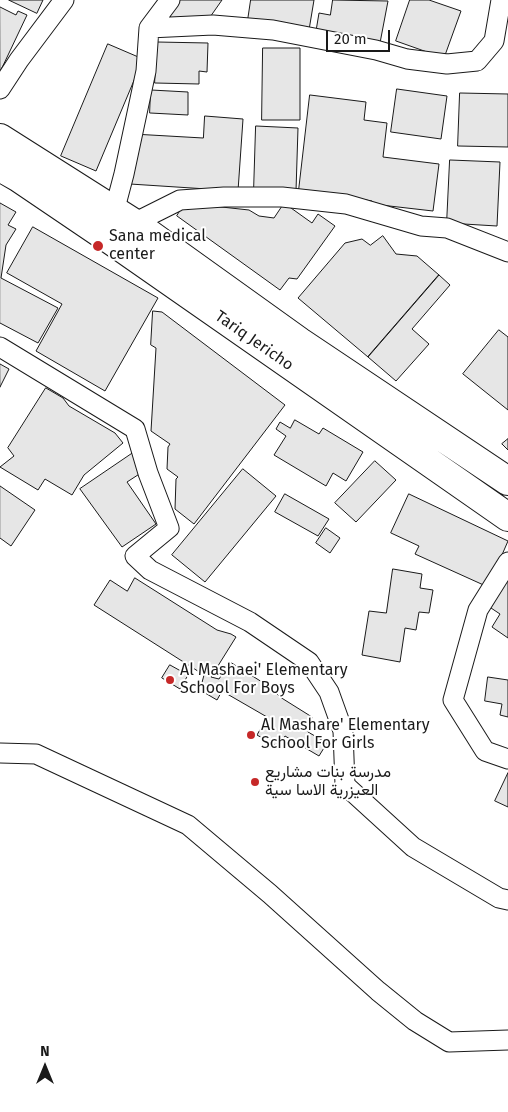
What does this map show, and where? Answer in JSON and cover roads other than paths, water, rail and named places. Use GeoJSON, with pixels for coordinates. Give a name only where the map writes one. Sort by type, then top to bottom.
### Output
{"type":"FeatureCollection","features":[{"type":"Feature","properties":{"kind":"main road","name":"Tariq Jericho"},"geometry":{"type":"LineString","coordinates":[[0,138],[124,217],[300,342],[508,481]]}},
{"type":"Feature","properties":{"kind":"main road","name":"Tariq Jericho"},"geometry":{"type":"LineString","coordinates":[[0,167],[112,241],[508,517]]}},
{"type":"Feature","properties":{"kind":"street"},"geometry":{"type":"LineString","coordinates":[[0,89],[19,60],[64,0]]}},
{"type":"Feature","properties":{"kind":"street"},"geometry":{"type":"LineString","coordinates":[[170,0],[149,28],[146,71],[124,174],[124,217],[180,200],[224,197],[282,197],[346,204],[420,226],[447,228],[508,252]]}},
{"type":"Feature","properties":{"kind":"street"},"geometry":{"type":"LineString","coordinates":[[149,28],[213,25],[274,30],[376,50],[407,60],[447,64],[477,61],[494,40],[501,0]]}},
{"type":"Feature","properties":{"kind":"street"},"geometry":{"type":"LineString","coordinates":[[0,347],[135,430],[148,473],[169,528],[136,556],[150,570],[250,622],[309,662],[329,692],[343,731],[345,784],[413,847],[499,898],[508,900]]}},
{"type":"Feature","properties":{"kind":"street"},"geometry":{"type":"LineString","coordinates":[[508,562],[478,610],[454,700],[485,751],[508,759]]}},
{"type":"Feature","properties":{"kind":"street"},"geometry":{"type":"LineString","coordinates":[[0,752],[36,754],[188,825],[270,894],[378,991],[415,1021],[449,1042],[508,1040]]}},
{"type":"Feature","properties":{"kind":"place","name":"Sana medical center"},"geometry":{"type":"Point","coordinates":[98,246]}},
{"type":"Feature","properties":{"kind":"place","name":"Al Mashaei' Elementary School For Boys"},"geometry":{"type":"Point","coordinates":[170,680]}},
{"type":"Feature","properties":{"kind":"place","name":"Al Mashare' Elementary School For Girls"},"geometry":{"type":"Point","coordinates":[251,735]}},
{"type":"Feature","properties":{"kind":"place","name":"مدرسة بنات مشاريع العيزرية الاسا سية"},"geometry":{"type":"Point","coordinates":[255,782]}}]}
